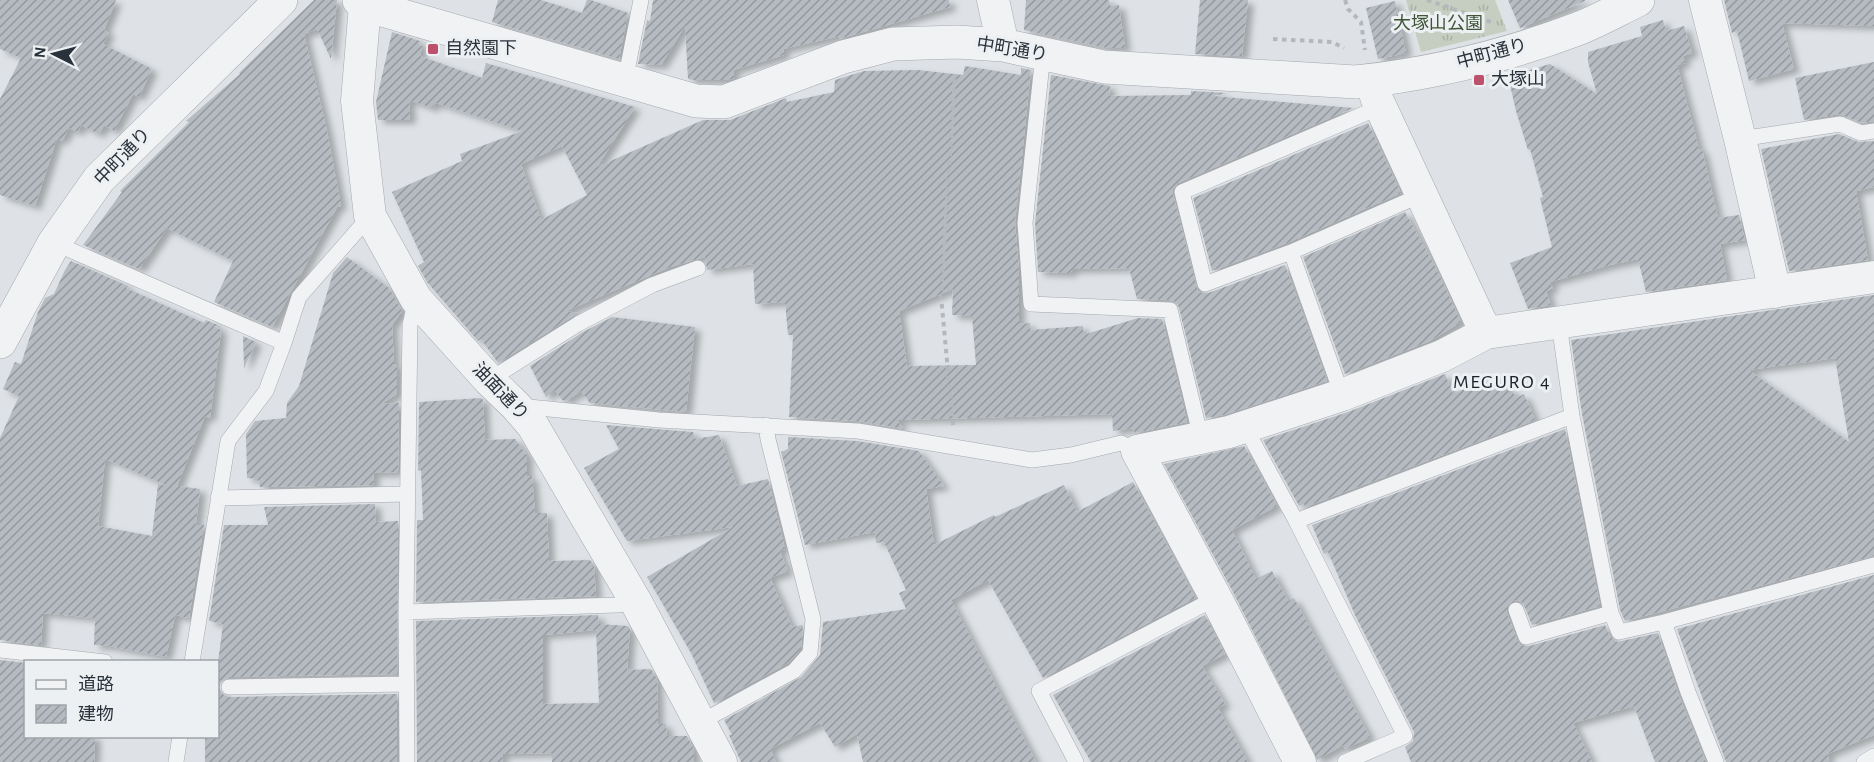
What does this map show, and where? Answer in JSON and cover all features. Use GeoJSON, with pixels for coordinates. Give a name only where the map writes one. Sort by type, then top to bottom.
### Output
{"type":"FeatureCollection","features":[{"type":"Feature","properties":{"kind":"street","name":"中町通り"},"geometry":{"type":"LineString","coordinates":[[0,342],[54,243],[99,180],[281,0]]}},
{"type":"Feature","properties":{"kind":"street"},"geometry":{"type":"LineString","coordinates":[[993,0],[1003,45]]}},
{"type":"Feature","properties":{"kind":"street","name":"中町通り"},"geometry":{"type":"LineString","coordinates":[[362,2],[696,101],[724,102],[843,57],[893,44],[957,42],[1003,45],[1104,67],[1356,82],[1374,89],[1432,70],[1502,53],[1582,27],[1638,0]]}},
{"type":"Feature","properties":{"kind":"street"},"geometry":{"type":"LineString","coordinates":[[1705,0],[1775,292]]}},
{"type":"Feature","properties":{"kind":"street","name":"油面通り"},"geometry":{"type":"LineString","coordinates":[[362,2],[357,101],[370,216],[416,300],[533,426],[636,602],[721,762]]}},
{"type":"Feature","properties":{"kind":"street"},"geometry":{"type":"LineString","coordinates":[[1374,89],[1486,333]]}},
{"type":"Feature","properties":{"kind":"street"},"geometry":{"type":"LineString","coordinates":[[1300,762],[1137,451],[1248,426],[1342,395],[1442,356],[1486,333],[1874,277]]}},
{"type":"Feature","properties":{"kind":"lane"},"geometry":{"type":"LineString","coordinates":[[625,81],[641,0]]}},
{"type":"Feature","properties":{"kind":"lane"},"geometry":{"type":"LineString","coordinates":[[1043,54],[1025,223],[1031,304],[1170,310],[1201,438]]}},
{"type":"Feature","properties":{"kind":"lane"},"geometry":{"type":"LineString","coordinates":[[1374,89],[1182,192],[1205,285],[1291,252],[1421,195]]}},
{"type":"Feature","properties":{"kind":"lane"},"geometry":{"type":"LineString","coordinates":[[1740,139],[1840,124],[1862,133],[1874,131]]}},
{"type":"Feature","properties":{"kind":"lane"},"geometry":{"type":"LineString","coordinates":[[192,660],[228,441],[266,391],[299,297],[370,216]]}},
{"type":"Feature","properties":{"kind":"lane"},"geometry":{"type":"LineString","coordinates":[[54,243],[284,343]]}},
{"type":"Feature","properties":{"kind":"lane"},"geometry":{"type":"LineString","coordinates":[[1291,252],[1342,395]]}},
{"type":"Feature","properties":{"kind":"lane"},"geometry":{"type":"LineString","coordinates":[[489,380],[578,324],[652,285],[698,268]]}},
{"type":"Feature","properties":{"kind":"lane"},"geometry":{"type":"LineString","coordinates":[[407,762],[406,612],[410,325],[416,300]]}},
{"type":"Feature","properties":{"kind":"lane"},"geometry":{"type":"LineString","coordinates":[[1559,323],[1572,416],[1611,614],[1619,632],[1874,565]]}},
{"type":"Feature","properties":{"kind":"lane"},"geometry":{"type":"LineString","coordinates":[[516,406],[659,420],[858,431],[1032,459],[1071,455],[1121,443],[1137,451]]}},
{"type":"Feature","properties":{"kind":"lane"},"geometry":{"type":"LineString","coordinates":[[1296,521],[1572,416]]}},
{"type":"Feature","properties":{"kind":"lane"},"geometry":{"type":"LineString","coordinates":[[699,723],[794,671],[810,653],[813,619],[766,425]]}},
{"type":"Feature","properties":{"kind":"lane"},"geometry":{"type":"LineString","coordinates":[[1248,426],[1252,440],[1296,521],[1405,736],[1345,762]]}},
{"type":"Feature","properties":{"kind":"lane"},"geometry":{"type":"LineString","coordinates":[[218,498],[407,494]]}},
{"type":"Feature","properties":{"kind":"lane"},"geometry":{"type":"LineString","coordinates":[[1076,762],[1039,691],[1216,598]]}},
{"type":"Feature","properties":{"kind":"lane"},"geometry":{"type":"LineString","coordinates":[[406,612],[617,605],[636,602]]}},
{"type":"Feature","properties":{"kind":"lane"},"geometry":{"type":"LineString","coordinates":[[1516,610],[1526,637],[1611,614]]}},
{"type":"Feature","properties":{"kind":"lane"},"geometry":{"type":"LineString","coordinates":[[1664,622],[1688,692],[1716,762]]}},
{"type":"Feature","properties":{"kind":"lane"},"geometry":{"type":"LineString","coordinates":[[0,650],[88,660]]}},
{"type":"Feature","properties":{"kind":"lane"},"geometry":{"type":"LineString","coordinates":[[229,687],[406,684]]}},
{"type":"Feature","properties":{"kind":"lane"},"geometry":{"type":"LineString","coordinates":[[176,762],[180,738]]}},
{"type":"Feature","properties":{"kind":"lane"},"geometry":{"type":"LineString","coordinates":[[1864,762],[1874,756]]}},
{"type":"Feature","properties":{"kind":"path"},"geometry":{"type":"LineString","coordinates":[[1345,0],[1348,9],[1361,22],[1374,89]]}},
{"type":"Feature","properties":{"kind":"path"},"geometry":{"type":"LineString","coordinates":[[1427,0],[1493,22],[1502,53]]}},
{"type":"Feature","properties":{"kind":"path"},"geometry":{"type":"LineString","coordinates":[[955,447],[940,296],[952,150],[957,42]]}},
{"type":"Feature","properties":{"kind":"green space","name":"大塚山公園"},"geometry":{"type":"Polygon","coordinates":[[[1406,0],[1495,0],[1507,31],[1421,52],[1406,0]]]}},
{"type":"Feature","properties":{"kind":"building"},"geometry":{"type":"Polygon","coordinates":[[[0,0],[116,0],[104,30],[109,33],[103,44],[152,69],[139,97],[133,94],[114,131],[104,125],[99,134],[81,125],[78,132],[69,128],[62,141],[57,138],[35,206],[0,195],[0,99],[21,58],[0,49],[0,0]]]}},
{"type":"Feature","properties":{"kind":"building"},"geometry":{"type":"Polygon","coordinates":[[[314,0],[337,0],[331,59],[317,29],[304,34],[327,131],[341,206],[337,207],[272,327],[214,302],[233,261],[167,228],[139,269],[83,245],[122,192],[120,191],[189,122],[186,121],[240,74],[314,0]]]}},
{"type":"Feature","properties":{"kind":"building"},"geometry":{"type":"Polygon","coordinates":[[[498,0],[541,0],[582,13],[587,0],[591,0],[628,13],[619,59],[492,22],[498,0]]]}},
{"type":"Feature","properties":{"kind":"building"},"geometry":{"type":"Polygon","coordinates":[[[653,0],[949,0],[950,7],[839,39],[840,36],[783,49],[784,55],[733,70],[734,78],[729,80],[693,80],[688,79],[685,26],[661,65],[638,64],[647,20],[650,21],[653,0]]]}},
{"type":"Feature","properties":{"kind":"building"},"geometry":{"type":"Polygon","coordinates":[[[1026,0],[1109,0],[1110,6],[1119,5],[1125,48],[1107,48],[1024,30],[1026,0]]]}},
{"type":"Feature","properties":{"kind":"building"},"geometry":{"type":"Polygon","coordinates":[[[1200,0],[1248,0],[1242,56],[1195,54],[1200,0]]]}},
{"type":"Feature","properties":{"kind":"building"},"geometry":{"type":"Polygon","coordinates":[[[1508,0],[1585,0],[1585,1],[1520,28],[1508,0]]]}},
{"type":"Feature","properties":{"kind":"building"},"geometry":{"type":"Polygon","coordinates":[[[1724,0],[1874,0],[1874,26],[1782,23],[1794,69],[1749,81],[1737,31],[1732,33],[1724,0]]]}},
{"type":"Feature","properties":{"kind":"building"},"geometry":{"type":"Polygon","coordinates":[[[1395,1],[1406,53],[1378,59],[1366,8],[1395,1]]]}},
{"type":"Feature","properties":{"kind":"building"},"geometry":{"type":"Polygon","coordinates":[[[1663,20],[1666,31],[1684,26],[1692,53],[1683,56],[1685,63],[1677,65],[1699,149],[1702,149],[1718,218],[1739,215],[1745,240],[1720,244],[1727,280],[1646,292],[1638,259],[1550,282],[1553,288],[1546,291],[1551,305],[1528,309],[1510,263],[1552,247],[1540,198],[1543,197],[1530,149],[1528,150],[1516,111],[1508,76],[1550,64],[1597,94],[1588,62],[1588,52],[1642,36],[1640,27],[1663,20]]]}},
{"type":"Feature","properties":{"kind":"building"},"geometry":{"type":"Polygon","coordinates":[[[392,32],[420,41],[419,45],[422,46],[420,56],[482,78],[486,63],[635,107],[597,167],[703,120],[730,120],[786,98],[787,102],[834,92],[835,80],[864,71],[918,70],[963,75],[965,66],[1021,75],[1021,68],[1031,70],[1015,222],[1019,271],[1019,324],[1030,323],[1030,330],[1083,326],[1083,335],[1138,318],[1162,319],[1187,422],[1135,433],[1133,428],[1113,431],[1112,414],[897,420],[904,429],[859,421],[789,417],[793,335],[788,335],[785,302],[755,304],[753,264],[707,270],[705,257],[670,267],[566,311],[578,313],[498,363],[481,339],[478,341],[427,282],[418,266],[424,262],[392,192],[462,161],[460,154],[522,131],[436,103],[432,108],[409,100],[410,120],[378,120],[376,102],[392,32]],[[562,146],[521,164],[541,220],[587,195],[562,146]],[[953,289],[899,311],[907,366],[976,365],[972,316],[952,315],[953,289]]]}},
{"type":"Feature","properties":{"kind":"building"},"geometry":{"type":"Polygon","coordinates":[[[1874,62],[1874,121],[1862,123],[1839,114],[1804,120],[1795,78],[1874,62]]]}},
{"type":"Feature","properties":{"kind":"building"},"geometry":{"type":"Polygon","coordinates":[[[1051,75],[1110,86],[1109,96],[1191,95],[1191,91],[1227,93],[1213,96],[1353,108],[1178,183],[1172,190],[1198,291],[1208,293],[1285,265],[1327,381],[1224,415],[1206,418],[1177,303],[1170,300],[1137,299],[1129,268],[1073,269],[1070,273],[1038,272],[1035,223],[1051,75]]]}},
{"type":"Feature","properties":{"kind":"building"},"geometry":{"type":"Polygon","coordinates":[[[1368,123],[1401,193],[1287,243],[1212,271],[1193,198],[1368,123]]]}},
{"type":"Feature","properties":{"kind":"building"},"geometry":{"type":"Polygon","coordinates":[[[1839,134],[1858,142],[1874,141],[1874,187],[1856,191],[1868,260],[1789,271],[1761,149],[1839,134]]]}},
{"type":"Feature","properties":{"kind":"building"},"geometry":{"type":"Polygon","coordinates":[[[1405,212],[1437,270],[1461,322],[1430,341],[1345,374],[1303,257],[1405,212]]]}},
{"type":"Feature","properties":{"kind":"building"},"geometry":{"type":"Polygon","coordinates":[[[347,257],[389,288],[402,311],[392,325],[394,364],[397,366],[397,394],[381,404],[399,403],[398,472],[373,473],[374,485],[260,487],[258,479],[247,478],[246,434],[255,421],[286,418],[287,403],[299,386],[333,273],[347,257]]]}},
{"type":"Feature","properties":{"kind":"building"},"geometry":{"type":"Polygon","coordinates":[[[71,261],[204,323],[206,320],[222,327],[213,326],[221,330],[210,418],[205,416],[177,486],[200,489],[196,525],[204,525],[189,618],[175,615],[166,657],[94,645],[95,618],[43,613],[41,645],[0,640],[0,438],[19,396],[3,389],[15,362],[21,364],[45,298],[54,294],[71,261]],[[105,459],[98,526],[152,536],[158,484],[166,485],[105,459]]]}},
{"type":"Feature","properties":{"kind":"building"},"geometry":{"type":"Polygon","coordinates":[[[1874,295],[1874,556],[1625,621],[1620,610],[1582,414],[1571,340],[1874,295]],[[1835,358],[1749,370],[1849,442],[1835,358]]]}},
{"type":"Feature","properties":{"kind":"building"},"geometry":{"type":"Polygon","coordinates":[[[612,317],[695,327],[686,412],[590,403],[581,391],[566,401],[562,400],[555,390],[546,397],[530,366],[583,332],[612,317]]]}},
{"type":"Feature","properties":{"kind":"building"},"geometry":{"type":"Polygon","coordinates":[[[243,336],[256,342],[244,368],[243,336]]]}},
{"type":"Feature","properties":{"kind":"building"},"geometry":{"type":"Polygon","coordinates":[[[1445,374],[1453,394],[1498,374],[1505,391],[1511,388],[1516,398],[1524,394],[1535,420],[1305,507],[1304,504],[1299,506],[1263,440],[1348,412],[1445,374]]]}},
{"type":"Feature","properties":{"kind":"building"},"geometry":{"type":"Polygon","coordinates":[[[481,398],[483,400],[485,440],[515,439],[527,455],[527,477],[532,476],[535,513],[547,513],[549,561],[590,560],[594,565],[596,596],[416,602],[417,520],[423,520],[421,470],[418,471],[419,402],[481,398]]]}},
{"type":"Feature","properties":{"kind":"building"},"geometry":{"type":"Polygon","coordinates":[[[606,425],[693,432],[695,439],[719,435],[737,486],[768,479],[785,549],[779,550],[788,571],[770,578],[792,627],[803,625],[801,649],[788,663],[714,703],[691,653],[647,577],[733,527],[627,541],[584,468],[619,449],[606,425]]]}},
{"type":"Feature","properties":{"kind":"building"},"geometry":{"type":"Polygon","coordinates":[[[1565,429],[1600,606],[1532,625],[1523,603],[1517,600],[1512,601],[1507,608],[1507,613],[1517,640],[1520,645],[1529,646],[1605,625],[1610,636],[1617,642],[1658,633],[1679,696],[1706,762],[1655,762],[1634,706],[1573,723],[1592,762],[1411,762],[1405,747],[1413,741],[1414,732],[1355,615],[1328,552],[1324,554],[1312,525],[1565,429]]]}},
{"type":"Feature","properties":{"kind":"building"},"geometry":{"type":"Polygon","coordinates":[[[788,437],[857,441],[919,451],[944,486],[926,489],[934,545],[994,515],[995,517],[1064,485],[1077,512],[1133,482],[1195,598],[1043,678],[988,580],[951,600],[1036,762],[863,762],[857,734],[835,747],[820,723],[770,749],[776,762],[741,762],[724,720],[801,677],[820,655],[823,622],[906,609],[899,593],[906,590],[884,542],[876,543],[875,532],[805,545],[781,452],[788,449],[788,437]]]}},
{"type":"Feature","properties":{"kind":"building"},"geometry":{"type":"Polygon","coordinates":[[[1244,446],[1277,506],[1232,530],[1256,579],[1272,571],[1288,601],[1294,598],[1370,737],[1345,749],[1343,745],[1317,760],[1232,590],[1164,464],[1244,446]]]}},
{"type":"Feature","properties":{"kind":"building"},"geometry":{"type":"Polygon","coordinates":[[[375,504],[376,522],[398,521],[397,674],[229,677],[221,682],[219,688],[218,660],[223,624],[209,621],[224,525],[268,525],[264,507],[375,504]]]}},
{"type":"Feature","properties":{"kind":"building"},"geometry":{"type":"Polygon","coordinates":[[[1874,575],[1874,735],[1827,754],[1830,762],[1726,762],[1677,629],[1874,575]]]}},
{"type":"Feature","properties":{"kind":"building"},"geometry":{"type":"Polygon","coordinates":[[[598,615],[599,624],[628,626],[630,629],[627,670],[651,669],[657,679],[658,724],[666,724],[667,736],[687,736],[694,750],[694,762],[552,762],[552,753],[502,754],[503,762],[417,762],[416,621],[598,615]],[[596,630],[543,635],[543,704],[599,703],[596,630]]]}},
{"type":"Feature","properties":{"kind":"building"},"geometry":{"type":"Polygon","coordinates":[[[1205,615],[1225,654],[1202,666],[1225,704],[1218,708],[1248,762],[1091,762],[1053,695],[1205,615]]]}},
{"type":"Feature","properties":{"kind":"building"},"geometry":{"type":"Polygon","coordinates":[[[0,660],[24,663],[24,738],[95,738],[94,762],[0,762],[0,660]]]}},
{"type":"Feature","properties":{"kind":"building"},"geometry":{"type":"Polygon","coordinates":[[[219,688],[224,695],[229,697],[397,694],[397,762],[205,762],[205,738],[219,738],[219,688]]]}},
{"type":"Feature","properties":{"kind":"place","name":"自然園下"},"geometry":{"type":"Point","coordinates":[433,49]}},
{"type":"Feature","properties":{"kind":"place","name":"大塚山"},"geometry":{"type":"Point","coordinates":[1479,80]}},
{"type":"Feature","properties":{"kind":"district","name":"MEGURO 4"},"geometry":{"type":"Point","coordinates":[1502,382]}}]}
